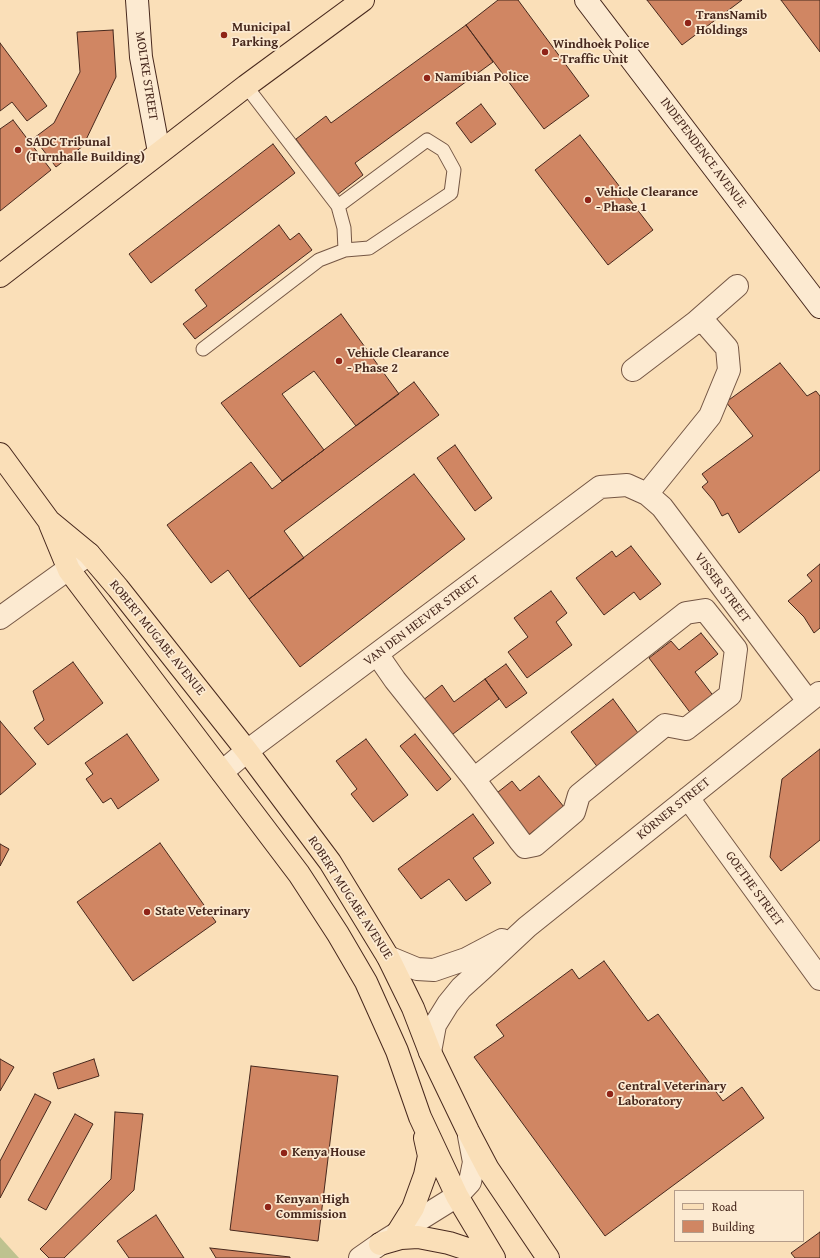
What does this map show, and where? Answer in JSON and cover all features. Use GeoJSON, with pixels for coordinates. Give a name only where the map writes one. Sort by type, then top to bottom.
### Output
{"type":"FeatureCollection","features":[{"type":"Feature","properties":{"kind":"main road"},"geometry":{"type":"LineString","coordinates":[[0,276],[159,152],[363,0]]}},
{"type":"Feature","properties":{"kind":"main road","name":"ROBERT MUGABE AVENUE"},"geometry":{"type":"LineString","coordinates":[[0,454],[49,521],[89,554],[118,588],[247,751],[330,862],[388,957],[414,1008],[430,1052],[488,1169],[548,1258]]}},
{"type":"Feature","properties":{"kind":"main road","name":"ROBERT MUGABE AVENUE"},"geometry":{"type":"LineString","coordinates":[[49,521],[68,570],[299,874],[338,934],[366,982],[397,1052],[420,1117],[457,1196],[494,1258]]}},
{"type":"Feature","properties":{"kind":"main road"},"geometry":{"type":"LineString","coordinates":[[398,1232],[413,1208],[425,1175],[429,1156],[420,1117]]}},
{"type":"Feature","properties":{"kind":"main road"},"geometry":{"type":"LineString","coordinates":[[380,1244],[401,1238],[418,1237],[448,1243],[489,1258]]}},
{"type":"Feature","properties":{"kind":"street","name":"MOLTKE STREET"},"geometry":{"type":"LineString","coordinates":[[137,0],[140,57],[159,152]]}},
{"type":"Feature","properties":{"kind":"street","name":"INDEPENDENCE AVENUE"},"geometry":{"type":"LineString","coordinates":[[586,0],[820,307]]}},
{"type":"Feature","properties":{"kind":"street"},"geometry":{"type":"LineString","coordinates":[[633,370],[696,322],[737,286]]}},
{"type":"Feature","properties":{"kind":"street"},"geometry":{"type":"LineString","coordinates":[[647,494],[710,416],[729,370],[727,348],[706,324],[696,322]]}},
{"type":"Feature","properties":{"kind":"street","name":"VISSER STREET"},"geometry":{"type":"LineString","coordinates":[[627,485],[647,494],[662,507],[814,697]]}},
{"type":"Feature","properties":{"kind":"street","name":"VAN DEN HEEVER STREET"},"geometry":{"type":"LineString","coordinates":[[222,772],[247,751],[600,487],[627,485]]}},
{"type":"Feature","properties":{"kind":"street"},"geometry":{"type":"LineString","coordinates":[[0,618],[89,554]]}},
{"type":"Feature","properties":{"kind":"street"},"geometry":{"type":"LineString","coordinates":[[377,654],[395,680],[526,847],[535,845],[574,812],[579,795],[665,725],[686,729],[730,694],[736,649],[705,610],[686,613],[474,779]]}},
{"type":"Feature","properties":{"kind":"street","name":"KÖRNER STREET"},"geometry":{"type":"LineString","coordinates":[[430,1052],[435,1025],[448,1004],[461,988],[527,927],[814,697]]}},
{"type":"Feature","properties":{"kind":"street","name":"GOETHE STREET"},"geometry":{"type":"LineString","coordinates":[[688,798],[820,979]]}},
{"type":"Feature","properties":{"kind":"street","name":"KÖRNER STREET"},"geometry":{"type":"LineString","coordinates":[[388,957],[417,969],[434,970],[466,959],[527,927]]}},
{"type":"Feature","properties":{"kind":"street"},"geometry":{"type":"LineString","coordinates":[[360,1258],[398,1232],[457,1196],[470,1182],[474,1162],[468,1131]]}},
{"type":"Feature","properties":{"kind":"lane"},"geometry":{"type":"LineString","coordinates":[[246,86],[338,206],[344,228],[344,250]]}},
{"type":"Feature","properties":{"kind":"lane"},"geometry":{"type":"LineString","coordinates":[[203,349],[319,260],[344,250],[369,248],[451,193],[454,170],[442,150],[427,140],[338,206]]}},
{"type":"Feature","properties":{"kind":"green space"},"geometry":{"type":"Polygon","coordinates":[[[0,1237],[19,1258],[0,1258],[0,1237]]]}},
{"type":"Feature","properties":{"kind":"building"},"geometry":{"type":"Polygon","coordinates":[[[498,0],[518,0],[589,96],[544,129],[466,25],[498,0]]]}},
{"type":"Feature","properties":{"kind":"building","name":"TransNamib Holdings"},"geometry":{"type":"Polygon","coordinates":[[[647,0],[742,0],[682,45],[647,0]]]}},
{"type":"Feature","properties":{"kind":"building"},"geometry":{"type":"Polygon","coordinates":[[[781,0],[820,0],[820,52],[781,0]]]}},
{"type":"Feature","properties":{"kind":"building"},"geometry":{"type":"Polygon","coordinates":[[[466,25],[493,62],[355,163],[363,175],[337,195],[296,139],[326,116],[331,123],[466,25]]]}},
{"type":"Feature","properties":{"kind":"building"},"geometry":{"type":"Polygon","coordinates":[[[113,30],[116,77],[83,146],[56,167],[34,138],[54,123],[80,72],[77,32],[113,30]]]}},
{"type":"Feature","properties":{"kind":"building"},"geometry":{"type":"Polygon","coordinates":[[[0,43],[47,106],[27,121],[12,102],[0,111],[0,43]]]}},
{"type":"Feature","properties":{"kind":"building"},"geometry":{"type":"Polygon","coordinates":[[[481,104],[496,124],[471,143],[456,123],[481,104]]]}},
{"type":"Feature","properties":{"kind":"building","name":"SADC Tribunal (Turnhalle Building)"},"geometry":{"type":"Polygon","coordinates":[[[13,120],[51,170],[0,211],[0,129],[13,120]]]}},
{"type":"Feature","properties":{"kind":"building"},"geometry":{"type":"Polygon","coordinates":[[[580,135],[653,230],[608,265],[535,170],[580,135]]]}},
{"type":"Feature","properties":{"kind":"building"},"geometry":{"type":"Polygon","coordinates":[[[273,144],[295,173],[151,283],[129,254],[273,144]]]}},
{"type":"Feature","properties":{"kind":"building"},"geometry":{"type":"Polygon","coordinates":[[[279,225],[290,240],[299,233],[312,250],[195,339],[183,324],[207,306],[195,290],[279,225]]]}},
{"type":"Feature","properties":{"kind":"building"},"geometry":{"type":"Polygon","coordinates":[[[341,314],[399,394],[356,426],[314,371],[282,394],[324,450],[282,481],[221,403],[341,314]]]}},
{"type":"Feature","properties":{"kind":"building"},"geometry":{"type":"Polygon","coordinates":[[[780,363],[807,396],[816,391],[820,396],[820,470],[739,533],[728,513],[722,516],[714,501],[702,487],[708,482],[702,474],[753,436],[726,402],[780,363]]]}},
{"type":"Feature","properties":{"kind":"building"},"geometry":{"type":"Polygon","coordinates":[[[414,382],[439,415],[284,531],[304,558],[249,599],[228,570],[211,583],[167,525],[251,462],[272,489],[414,382]]]}},
{"type":"Feature","properties":{"kind":"building"},"geometry":{"type":"Polygon","coordinates":[[[455,445],[492,498],[475,511],[437,458],[455,445]]]}},
{"type":"Feature","properties":{"kind":"building"},"geometry":{"type":"Polygon","coordinates":[[[414,474],[465,539],[300,667],[249,599],[414,474]]]}},
{"type":"Feature","properties":{"kind":"building"},"geometry":{"type":"Polygon","coordinates":[[[631,546],[661,584],[640,600],[634,592],[604,615],[576,578],[612,551],[616,557],[631,546]]]}},
{"type":"Feature","properties":{"kind":"building"},"geometry":{"type":"Polygon","coordinates":[[[820,564],[820,628],[814,633],[804,617],[788,601],[812,581],[807,575],[820,564]]]}},
{"type":"Feature","properties":{"kind":"building"},"geometry":{"type":"Polygon","coordinates":[[[551,591],[567,613],[556,622],[572,645],[527,678],[508,652],[528,637],[514,618],[551,591]]]}},
{"type":"Feature","properties":{"kind":"building"},"geometry":{"type":"Polygon","coordinates":[[[701,633],[718,654],[695,672],[715,698],[692,715],[649,658],[671,641],[679,650],[701,633]]]}},
{"type":"Feature","properties":{"kind":"building"},"geometry":{"type":"Polygon","coordinates":[[[73,662],[103,703],[48,745],[34,728],[44,720],[33,691],[73,662]]]}},
{"type":"Feature","properties":{"kind":"building"},"geometry":{"type":"Polygon","coordinates":[[[506,664],[527,693],[506,708],[485,679],[506,664]]]}},
{"type":"Feature","properties":{"kind":"building"},"geometry":{"type":"Polygon","coordinates":[[[485,679],[499,699],[449,737],[422,701],[442,685],[454,702],[485,679]]]}},
{"type":"Feature","properties":{"kind":"building"},"geometry":{"type":"Polygon","coordinates":[[[613,699],[641,737],[599,769],[571,732],[613,699]]]}},
{"type":"Feature","properties":{"kind":"building"},"geometry":{"type":"Polygon","coordinates":[[[0,721],[36,764],[0,795],[0,721]]]}},
{"type":"Feature","properties":{"kind":"building"},"geometry":{"type":"Polygon","coordinates":[[[127,734],[159,780],[118,809],[111,798],[103,803],[86,779],[93,774],[85,763],[127,734]]]}},
{"type":"Feature","properties":{"kind":"building"},"geometry":{"type":"Polygon","coordinates":[[[415,734],[451,779],[437,791],[400,746],[415,734]]]}},
{"type":"Feature","properties":{"kind":"building"},"geometry":{"type":"Polygon","coordinates":[[[366,739],[408,795],[373,822],[351,794],[357,789],[336,761],[366,739]]]}},
{"type":"Feature","properties":{"kind":"building"},"geometry":{"type":"Polygon","coordinates":[[[820,749],[820,840],[781,871],[770,857],[782,779],[820,749]]]}},
{"type":"Feature","properties":{"kind":"building"},"geometry":{"type":"Polygon","coordinates":[[[539,776],[564,807],[526,837],[493,796],[512,781],[520,791],[539,776]]]}},
{"type":"Feature","properties":{"kind":"building"},"geometry":{"type":"Polygon","coordinates":[[[473,814],[494,843],[473,858],[491,883],[466,901],[449,879],[421,899],[398,869],[473,814]]]}},
{"type":"Feature","properties":{"kind":"building","name":"State Veterinary"},"geometry":{"type":"Polygon","coordinates":[[[160,843],[216,922],[133,981],[77,902],[160,843]]]}},
{"type":"Feature","properties":{"kind":"building"},"geometry":{"type":"Polygon","coordinates":[[[0,844],[9,849],[0,866],[0,844]]]}},
{"type":"Feature","properties":{"kind":"building","name":"Central Veterinary Laboratory"},"geometry":{"type":"Polygon","coordinates":[[[604,961],[648,1021],[658,1014],[723,1101],[742,1087],[764,1118],[605,1236],[474,1057],[504,1036],[496,1025],[572,969],[579,979],[604,961]]]}},
{"type":"Feature","properties":{"kind":"building"},"geometry":{"type":"Polygon","coordinates":[[[0,1059],[14,1067],[0,1091],[0,1059]]]}},
{"type":"Feature","properties":{"kind":"building"},"geometry":{"type":"Polygon","coordinates":[[[94,1059],[99,1076],[58,1089],[53,1073],[94,1059]]]}},
{"type":"Feature","properties":{"kind":"building","name":"Kenya House"},"geometry":{"type":"Polygon","coordinates":[[[251,1066],[338,1076],[318,1241],[230,1230],[251,1066]]]}},
{"type":"Feature","properties":{"kind":"building"},"geometry":{"type":"Polygon","coordinates":[[[35,1094],[51,1102],[0,1198],[0,1161],[35,1094]]]}},
{"type":"Feature","properties":{"kind":"building"},"geometry":{"type":"Polygon","coordinates":[[[115,1112],[143,1114],[134,1190],[64,1258],[49,1258],[40,1249],[111,1179],[115,1112]]]}},
{"type":"Feature","properties":{"kind":"building"},"geometry":{"type":"Polygon","coordinates":[[[75,1114],[93,1124],[46,1210],[28,1200],[75,1114]]]}},
{"type":"Feature","properties":{"kind":"building"},"geometry":{"type":"Polygon","coordinates":[[[156,1215],[184,1258],[129,1258],[117,1241],[156,1215]]]}},
{"type":"Feature","properties":{"kind":"building"},"geometry":{"type":"Polygon","coordinates":[[[820,1232],[820,1258],[795,1258],[791,1253],[820,1232]]]}},
{"type":"Feature","properties":{"kind":"building"},"geometry":{"type":"Polygon","coordinates":[[[210,1248],[290,1257],[290,1258],[216,1258],[210,1248]]]}},
{"type":"Feature","properties":{"kind":"place","name":"TransNamib Holdings"},"geometry":{"type":"Point","coordinates":[688,23]}},
{"type":"Feature","properties":{"kind":"place","name":"Municipal Parking"},"geometry":{"type":"Point","coordinates":[224,35]}},
{"type":"Feature","properties":{"kind":"place","name":"Windhoek Police - Traffic Unit"},"geometry":{"type":"Point","coordinates":[545,52]}},
{"type":"Feature","properties":{"kind":"place","name":"Namibian Police"},"geometry":{"type":"Point","coordinates":[427,78]}},
{"type":"Feature","properties":{"kind":"place","name":"SADC Tribunal (Turnhalle Building)"},"geometry":{"type":"Point","coordinates":[18,150]}},
{"type":"Feature","properties":{"kind":"place","name":"Vehicle Clearance - Phase 1"},"geometry":{"type":"Point","coordinates":[588,200]}},
{"type":"Feature","properties":{"kind":"place","name":"Vehicle Clearance - Phase 2"},"geometry":{"type":"Point","coordinates":[339,361]}},
{"type":"Feature","properties":{"kind":"place","name":"State Veterinary"},"geometry":{"type":"Point","coordinates":[147,912]}},
{"type":"Feature","properties":{"kind":"place","name":"Central Veterinary Laboratory"},"geometry":{"type":"Point","coordinates":[610,1094]}},
{"type":"Feature","properties":{"kind":"place","name":"Kenya House"},"geometry":{"type":"Point","coordinates":[284,1153]}},
{"type":"Feature","properties":{"kind":"place","name":"Kenyan High Commission"},"geometry":{"type":"Point","coordinates":[268,1207]}}]}
